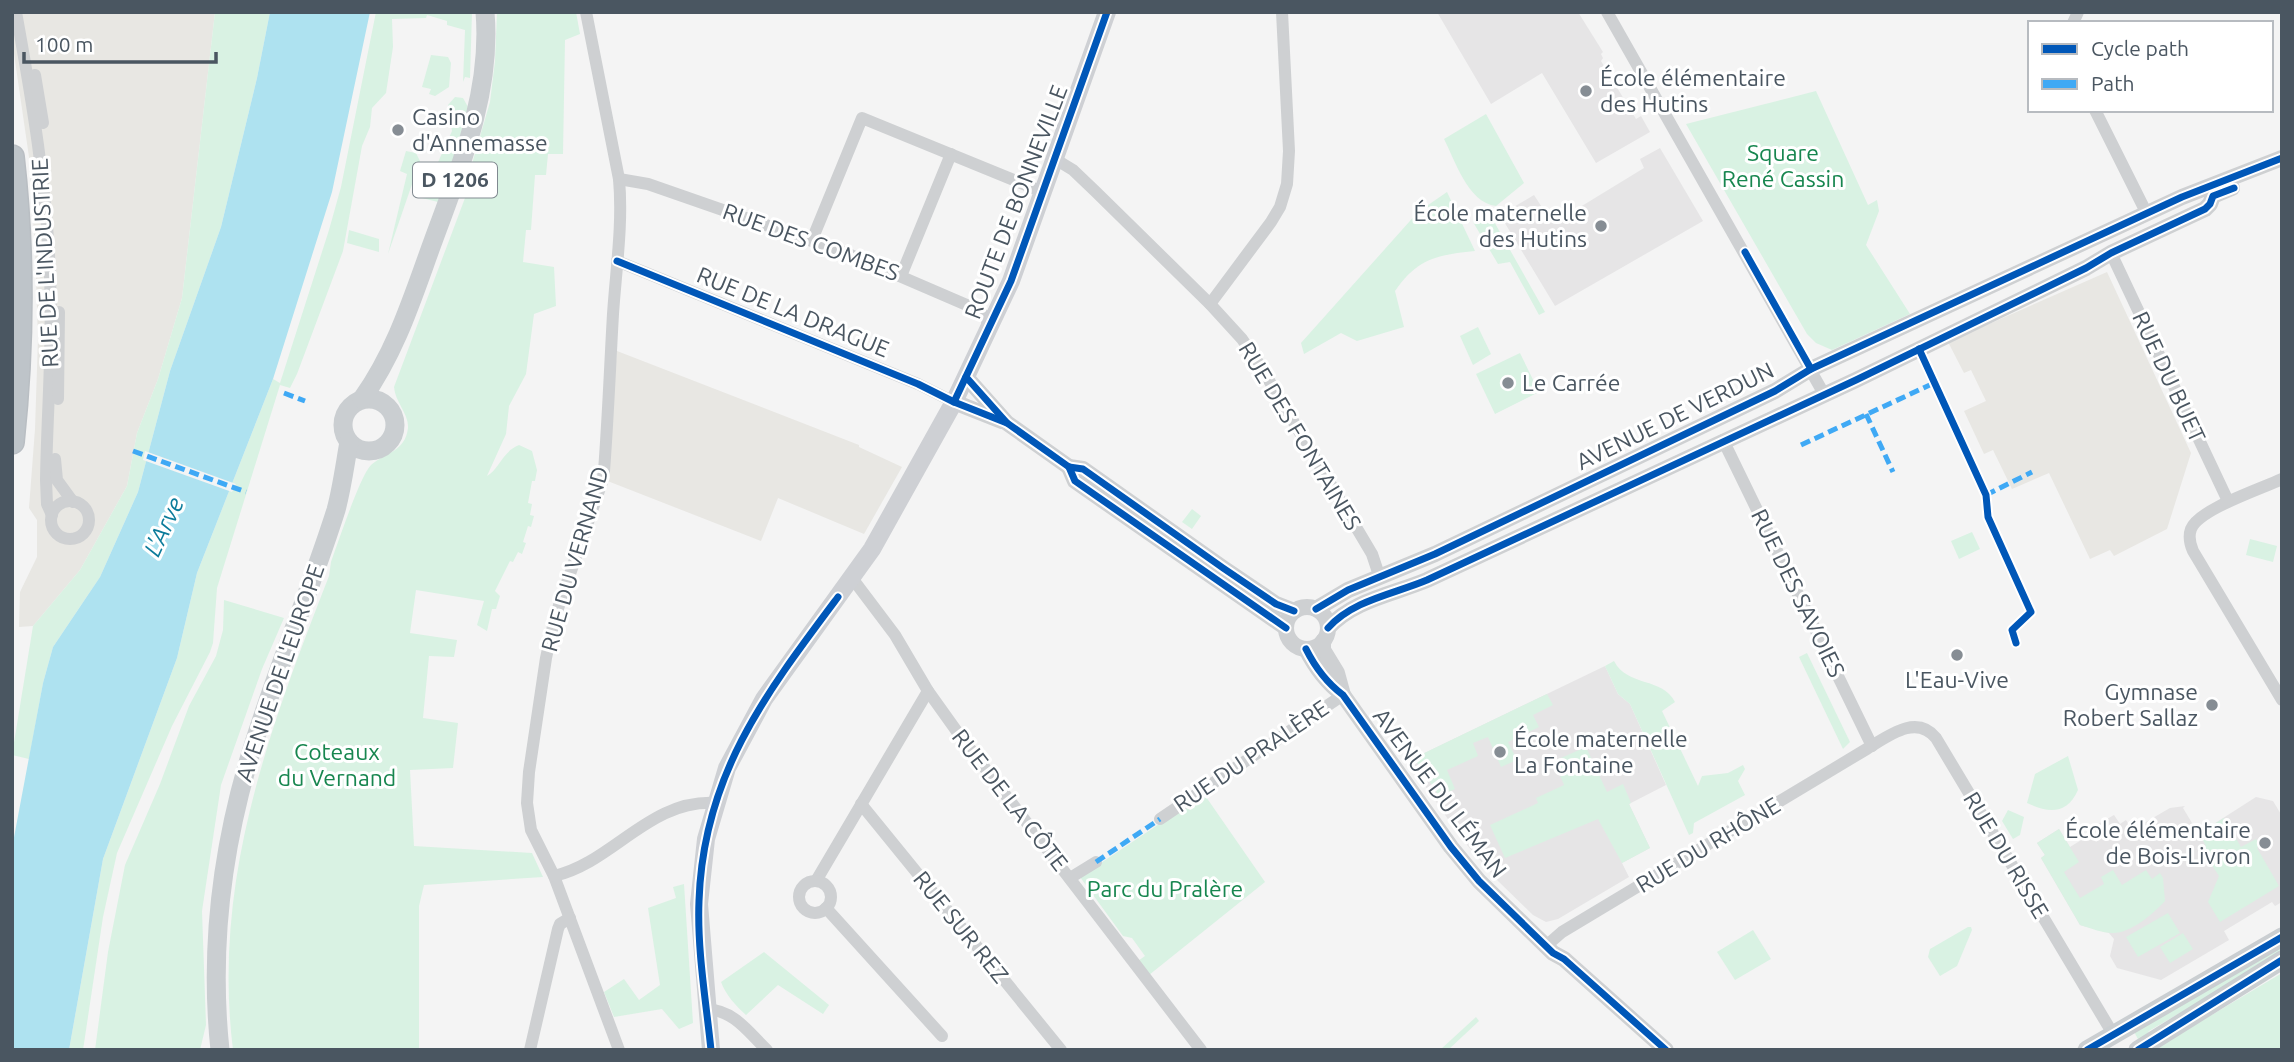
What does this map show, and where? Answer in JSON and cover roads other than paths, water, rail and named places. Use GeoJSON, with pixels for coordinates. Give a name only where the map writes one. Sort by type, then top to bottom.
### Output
{"type":"FeatureCollection","features":[{"type":"Feature","properties":{"kind":"highway"},"geometry":{"type":"LineString","coordinates":[[12,157],[21,285],[20,344],[12,442]]}},
{"type":"Feature","properties":{"kind":"main road","name":"D 1206"},"geometry":{"type":"LineString","coordinates":[[369,451],[384,447],[394,435],[395,420],[388,406],[388,389],[397,341],[476,115],[483,72],[485,12]]}},
{"type":"Feature","properties":{"kind":"main road","name":"ROUTE DE BONNEVILLE"},"geometry":{"type":"LineString","coordinates":[[711,1050],[699,904],[702,862],[716,803],[732,756],[758,708],[852,578],[895,511],[954,402],[1022,253],[1107,12]]}},
{"type":"Feature","properties":{"kind":"main road","name":"D 1206"},"geometry":{"type":"LineString","coordinates":[[349,442],[344,431],[345,415],[352,405],[362,399],[397,341]]}},
{"type":"Feature","properties":{"kind":"main road"},"geometry":{"type":"LineString","coordinates":[[362,399],[376,399],[388,406]]}},
{"type":"Feature","properties":{"kind":"main road"},"geometry":{"type":"LineString","coordinates":[[349,442],[358,449],[369,451]]}},
{"type":"Feature","properties":{"kind":"main road","name":"AVENUE DE L'EUROPE"},"geometry":{"type":"LineString","coordinates":[[220,1050],[217,1009],[218,936],[231,830],[258,731],[337,508],[349,442]]}},
{"type":"Feature","properties":{"kind":"main road","name":"AVENUE DE L'EUROPE"},"geometry":{"type":"LineString","coordinates":[[337,508],[369,451]]}},
{"type":"Feature","properties":{"kind":"main road"},"geometry":{"type":"LineString","coordinates":[[2107,1041],[2282,937]]}},
{"type":"Feature","properties":{"kind":"main road"},"geometry":{"type":"LineString","coordinates":[[2107,1041],[2136,1050],[2282,960]]}},
{"type":"Feature","properties":{"kind":"street","name":"RUE DE L'INDUSTRIE"},"geometry":{"type":"LineString","coordinates":[[16,12],[38,144],[47,219],[51,326],[47,504],[58,534],[68,538],[79,537],[87,529],[89,518],[84,507],[73,502],[59,484],[55,471],[61,349],[56,229],[47,144],[24,12]]}},
{"type":"Feature","properties":{"kind":"street","name":"RUE DU VERNAND"},"geometry":{"type":"LineString","coordinates":[[586,12],[619,179],[622,224],[617,261],[603,479],[555,617],[529,772],[528,819],[554,876],[618,1050]]}},
{"type":"Feature","properties":{"kind":"street"},"geometry":{"type":"LineString","coordinates":[[1210,304],[1272,222],[1287,184],[1289,151],[1282,12]]}},
{"type":"Feature","properties":{"kind":"street"},"geometry":{"type":"LineString","coordinates":[[1606,12],[1824,394]]}},
{"type":"Feature","properties":{"kind":"street"},"geometry":{"type":"LineString","coordinates":[[2096,112],[2147,214]]}},
{"type":"Feature","properties":{"kind":"street"},"geometry":{"type":"LineString","coordinates":[[812,240],[862,118],[1043,192]]}},
{"type":"Feature","properties":{"kind":"street"},"geometry":{"type":"LineString","coordinates":[[901,276],[951,154]]}},
{"type":"Feature","properties":{"kind":"street","name":"AVENUE DE VERDUN"},"geometry":{"type":"LineString","coordinates":[[1316,608],[1348,590],[1446,548],[1775,391],[1811,369],[2197,190],[2282,158]]}},
{"type":"Feature","properties":{"kind":"street","name":"RUE DES FONTAINES"},"geometry":{"type":"LineString","coordinates":[[1055,159],[1070,167],[1097,192],[1210,304],[1257,360],[1371,554],[1380,578]]}},
{"type":"Feature","properties":{"kind":"street","name":"AVENUE DE VERDUN"},"geometry":{"type":"LineString","coordinates":[[1326,634],[1334,622],[1361,605],[1427,580],[1824,394],[2205,209],[2213,196],[2282,167]]}},
{"type":"Feature","properties":{"kind":"street","name":"RUE DES COMBES"},"geometry":{"type":"LineString","coordinates":[[619,179],[648,184],[812,240],[976,309],[987,320],[990,328]]}},
{"type":"Feature","properties":{"kind":"street","name":"RUE DU BUET"},"geometry":{"type":"LineString","coordinates":[[2111,253],[2228,500]]}},
{"type":"Feature","properties":{"kind":"street","name":"RUE DE LA DRAGUE"},"geometry":{"type":"LineString","coordinates":[[617,261],[918,384],[954,402]]}},
{"type":"Feature","properties":{"kind":"street"},"geometry":{"type":"LineString","coordinates":[[966,377],[1007,423],[1069,467],[1083,469],[1276,604],[1294,611]]}},
{"type":"Feature","properties":{"kind":"street"},"geometry":{"type":"LineString","coordinates":[[954,402],[1007,423]]}},
{"type":"Feature","properties":{"kind":"street","name":"RUE DES SAVOIES"},"geometry":{"type":"LineString","coordinates":[[1723,440],[1872,746]]}},
{"type":"Feature","properties":{"kind":"street"},"geometry":{"type":"LineString","coordinates":[[1069,467],[1075,481],[1286,628],[1292,642],[1306,649],[1314,648],[1326,634],[1324,616],[1316,608],[1306,606],[1294,611],[1288,618],[1286,628]]}},
{"type":"Feature","properties":{"kind":"street"},"geometry":{"type":"LineString","coordinates":[[2282,479],[2228,500],[2198,520],[2189,539],[2193,551],[2282,700]]}},
{"type":"Feature","properties":{"kind":"street"},"geometry":{"type":"LineString","coordinates":[[52,515],[60,505],[73,502]]}},
{"type":"Feature","properties":{"kind":"street","name":"RUE DE LA CÔTE"},"geometry":{"type":"LineString","coordinates":[[852,578],[895,635],[928,691],[1201,1050]]}},
{"type":"Feature","properties":{"kind":"street","name":"AVENUE DU LÉMAN"},"geometry":{"type":"LineString","coordinates":[[1326,634],[1323,650],[1337,673],[1343,695]]}},
{"type":"Feature","properties":{"kind":"street","name":"AVENUE DU LÉMAN"},"geometry":{"type":"LineString","coordinates":[[1306,649],[1331,686],[1343,695],[1479,881],[1550,950],[1564,959],[1666,1050]]}},
{"type":"Feature","properties":{"kind":"street"},"geometry":{"type":"LineString","coordinates":[[816,881],[928,691]]}},
{"type":"Feature","properties":{"kind":"street","name":"RUE DU PRALÈRE"},"geometry":{"type":"LineString","coordinates":[[1160,818],[1343,695]]}},
{"type":"Feature","properties":{"kind":"street","name":"RUE DU RISSE"},"geometry":{"type":"LineString","coordinates":[[1872,746],[1910,727],[1920,727],[1934,735],[2107,1041]]}},
{"type":"Feature","properties":{"kind":"street","name":"RUE DU RHÔNE"},"geometry":{"type":"LineString","coordinates":[[1550,950],[1562,932],[1872,746]]}},
{"type":"Feature","properties":{"kind":"street"},"geometry":{"type":"LineString","coordinates":[[554,876],[577,869],[660,813],[691,804],[716,803]]}},
{"type":"Feature","properties":{"kind":"street","name":"RUE SUR REZ"},"geometry":{"type":"LineString","coordinates":[[861,804],[1061,1050]]}},
{"type":"Feature","properties":{"kind":"street"},"geometry":{"type":"LineString","coordinates":[[1070,877],[1096,862]]}},
{"type":"Feature","properties":{"kind":"street"},"geometry":{"type":"LineString","coordinates":[[816,881],[825,884],[830,892],[830,900],[820,912],[811,912],[803,907],[799,896],[807,883],[816,881]]}},
{"type":"Feature","properties":{"kind":"street"},"geometry":{"type":"LineString","coordinates":[[826,908],[942,1036]]}},
{"type":"Feature","properties":{"kind":"street"},"geometry":{"type":"LineString","coordinates":[[530,1050],[559,926],[570,918]]}},
{"type":"Feature","properties":{"kind":"street","name":"AVENUE DU LÉMAN"},"geometry":{"type":"LineString","coordinates":[[1550,950],[1560,965],[1655,1050]]}},
{"type":"Feature","properties":{"kind":"street"},"geometry":{"type":"LineString","coordinates":[[707,1009],[726,1012],[767,1050]]}},
{"type":"Feature","properties":{"kind":"water","name":"L'Arve"},"geometry":{"type":"Polygon","coordinates":[[[270,12],[370,12],[332,192],[273,379],[197,573],[177,658],[103,859],[69,1050],[12,1050],[12,848],[43,683],[53,647],[100,577],[138,492],[170,371],[221,227],[270,12]]]}},
{"type":"Feature","properties":{"kind":"place","name":"École élémentaire des Hutins"},"geometry":{"type":"Point","coordinates":[1586,91]}},
{"type":"Feature","properties":{"kind":"place","name":"Casino d'Annemasse"},"geometry":{"type":"Point","coordinates":[398,130]}},
{"type":"Feature","properties":{"kind":"place","name":"École maternelle des Hutins"},"geometry":{"type":"Point","coordinates":[1601,226]}},
{"type":"Feature","properties":{"kind":"place","name":"Le Carrée"},"geometry":{"type":"Point","coordinates":[1508,383]}},
{"type":"Feature","properties":{"kind":"place","name":"L'Eau-Vive"},"geometry":{"type":"Point","coordinates":[1957,655]}},
{"type":"Feature","properties":{"kind":"place","name":"Gymnase Robert Sallaz"},"geometry":{"type":"Point","coordinates":[2212,705]}},
{"type":"Feature","properties":{"kind":"place","name":"École maternelle La Fontaine"},"geometry":{"type":"Point","coordinates":[1500,752]}},
{"type":"Feature","properties":{"kind":"place","name":"École élémentaire de Bois-Livron"},"geometry":{"type":"Point","coordinates":[2265,843]}},
{"type":"Feature","properties":{"kind":"park label","name":"Square René Cassin"},"geometry":{"type":"Point","coordinates":[1783,166]}},
{"type":"Feature","properties":{"kind":"park label","name":"Coteaux du Vernand"},"geometry":{"type":"Point","coordinates":[337,765]}},
{"type":"Feature","properties":{"kind":"park label","name":"Parc du Pralère"},"geometry":{"type":"Point","coordinates":[1165,889]}}]}
